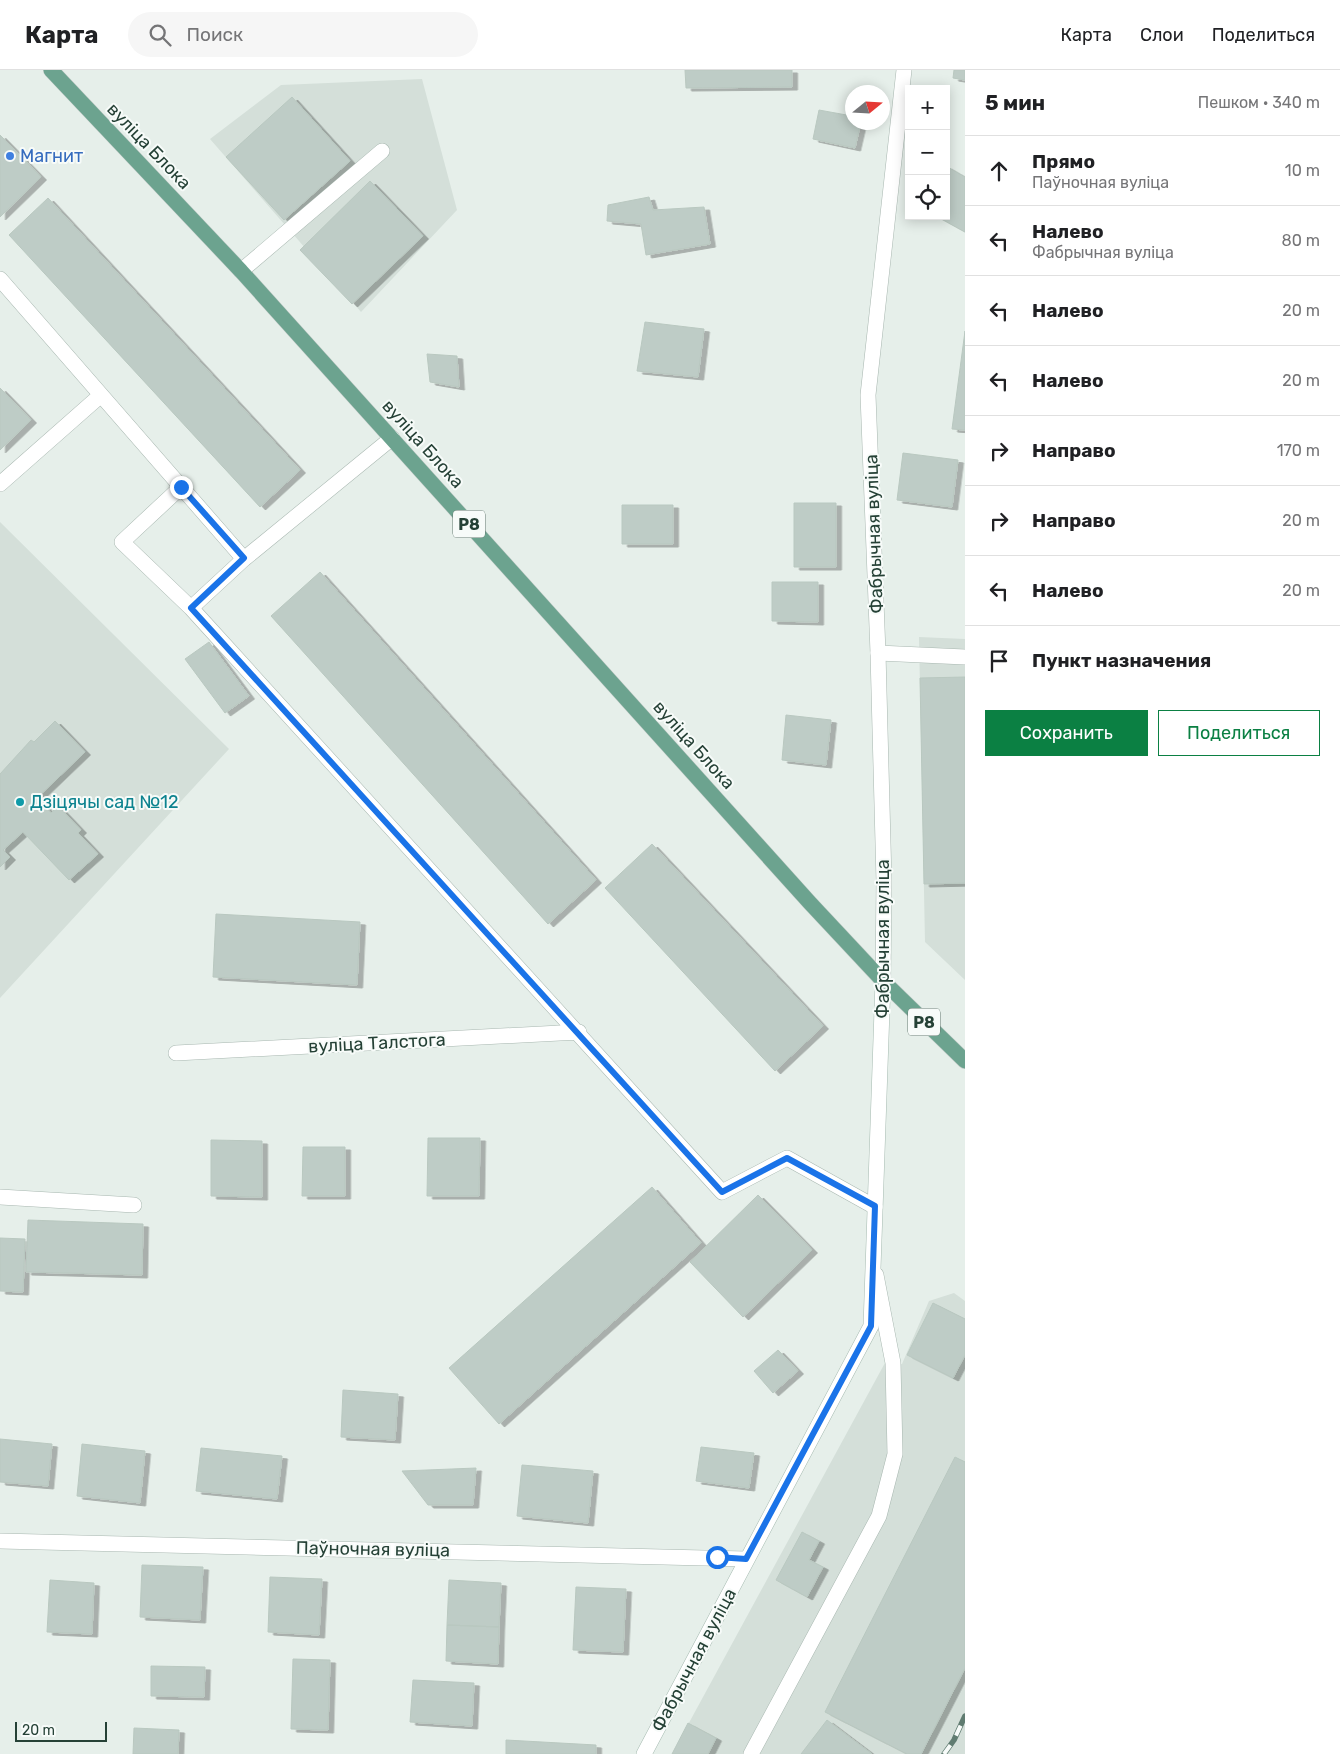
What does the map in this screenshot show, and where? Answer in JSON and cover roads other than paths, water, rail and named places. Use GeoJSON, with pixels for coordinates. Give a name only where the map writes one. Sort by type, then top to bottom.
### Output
{"type":"FeatureCollection","features":[{"type":"Feature","properties":{"kind":"main road","name":"вуліца Блока"},"geometry":{"type":"LineString","coordinates":[[51,70],[242,270],[810,903],[883,981]]}},
{"type":"Feature","properties":{"kind":"main road","name":"Р8"},"geometry":{"type":"LineString","coordinates":[[883,981],[965,1061]]}},
{"type":"Feature","properties":{"kind":"street","name":"Фабрычная вуліца"},"geometry":{"type":"LineString","coordinates":[[644,1754],[871,1326],[883,981],[884,881],[878,653],[868,395],[904,70]]}},
{"type":"Feature","properties":{"kind":"street"},"geometry":{"type":"LineString","coordinates":[[242,270],[382,151]]}},
{"type":"Feature","properties":{"kind":"street"},"geometry":{"type":"LineString","coordinates":[[0,279],[244,558]]}},
{"type":"Feature","properties":{"kind":"street"},"geometry":{"type":"LineString","coordinates":[[0,484],[101,395]]}},
{"type":"Feature","properties":{"kind":"street"},"geometry":{"type":"LineString","coordinates":[[191,608],[244,558],[392,438]]}},
{"type":"Feature","properties":{"kind":"street"},"geometry":{"type":"LineString","coordinates":[[181,487],[122,542],[191,608],[579,1032],[722,1192],[787,1158],[875,1206]]}},
{"type":"Feature","properties":{"kind":"street"},"geometry":{"type":"LineString","coordinates":[[878,653],[965,657]]}},
{"type":"Feature","properties":{"kind":"street","name":"вуліца Талстога"},"geometry":{"type":"LineString","coordinates":[[176,1053],[579,1032]]}},
{"type":"Feature","properties":{"kind":"street"},"geometry":{"type":"LineString","coordinates":[[0,1197],[134,1205]]}},
{"type":"Feature","properties":{"kind":"street"},"geometry":{"type":"LineString","coordinates":[[751,1754],[879,1516],[895,1454],[894,1363],[873,1264]]}},
{"type":"Feature","properties":{"kind":"street","name":"Паўночная вуліца"},"geometry":{"type":"LineString","coordinates":[[0,1541],[746,1559]]}},
{"type":"Feature","properties":{"kind":"railway"},"geometry":{"type":"LineString","coordinates":[[944,1754],[954,1740],[965,1716]]}},
{"type":"Feature","properties":{"kind":"place","name":"Магнит"},"geometry":{"type":"Point","coordinates":[10,156]}},
{"type":"Feature","properties":{"kind":"place","name":"Дзіцячы сад №12"},"geometry":{"type":"Point","coordinates":[20,802]}}]}
